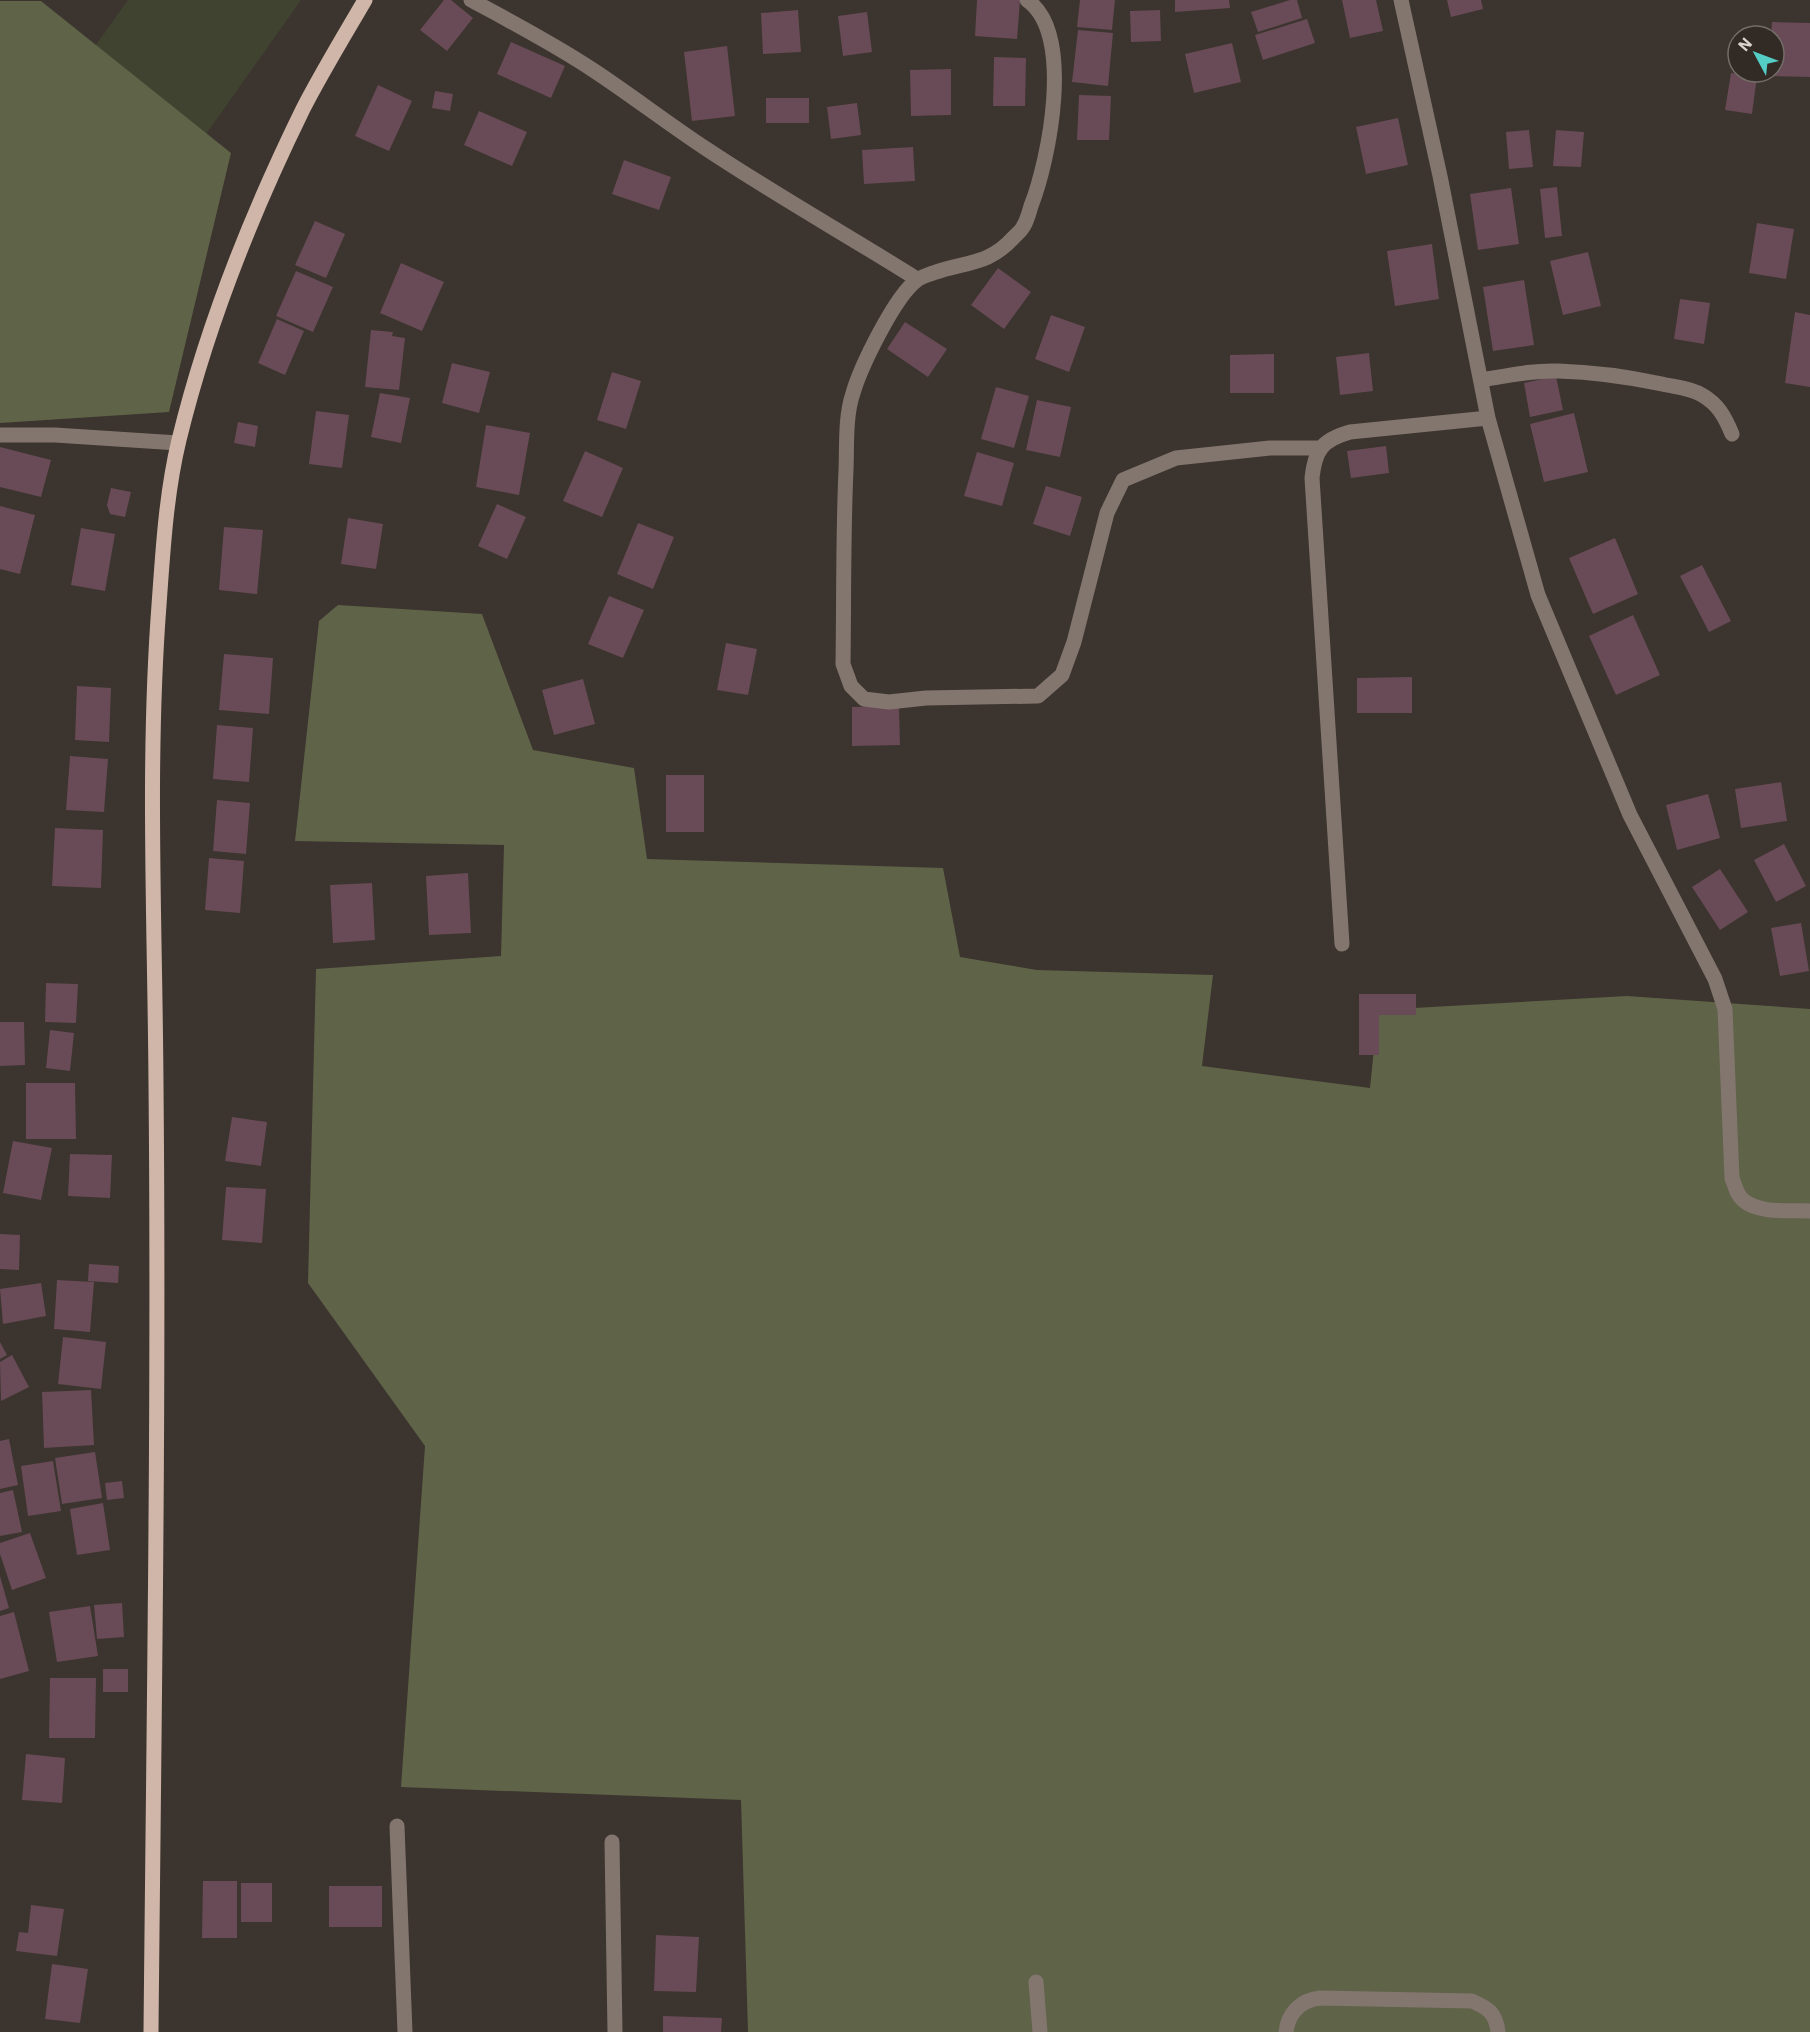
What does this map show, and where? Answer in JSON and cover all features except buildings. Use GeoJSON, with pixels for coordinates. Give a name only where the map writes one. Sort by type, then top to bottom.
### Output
{"type":"FeatureCollection","features":[{"type":"Feature","properties":{"kind":"main road"},"geometry":{"type":"LineString","coordinates":[[151,2032],[158,1281],[152,789],[156,654],[166,517],[178,443],[202,358],[229,279],[262,196],[306,104],[365,0]]}},
{"type":"Feature","properties":{"kind":"street"},"geometry":{"type":"LineString","coordinates":[[471,0],[536,34],[592,69],[703,147],[785,200],[917,279]]}},
{"type":"Feature","properties":{"kind":"street"},"geometry":{"type":"LineString","coordinates":[[1027,0],[1037,7],[1052,43],[1055,87],[1047,152],[1036,195],[1023,227],[1003,249],[983,261],[940,270],[917,279],[903,295],[872,348],[852,395],[847,427],[844,500],[843,664],[851,686],[864,699],[889,702],[926,698],[1038,696],[1062,675],[1074,642],[1107,513],[1123,480],[1176,458],[1270,448],[1321,448]]}},
{"type":"Feature","properties":{"kind":"street"},"geometry":{"type":"LineString","coordinates":[[1401,0],[1440,176],[1488,418],[1538,595],[1630,815],[1710,969],[1725,1009],[1732,1178],[1744,1201],[1761,1208],[1810,1211]]}},
{"type":"Feature","properties":{"kind":"street"},"geometry":{"type":"LineString","coordinates":[[1481,380],[1558,371],[1638,379],[1688,389],[1700,393],[1715,404],[1725,416],[1732,434]]}},
{"type":"Feature","properties":{"kind":"street"},"geometry":{"type":"LineString","coordinates":[[1342,944],[1312,478],[1314,459],[1321,448],[1334,437],[1350,432],[1488,418]]}},
{"type":"Feature","properties":{"kind":"street"},"geometry":{"type":"LineString","coordinates":[[0,435],[55,435],[178,443]]}},
{"type":"Feature","properties":{"kind":"street"},"geometry":{"type":"LineString","coordinates":[[397,1826],[405,2032]]}},
{"type":"Feature","properties":{"kind":"street"},"geometry":{"type":"LineString","coordinates":[[612,1842],[615,2032]]}},
{"type":"Feature","properties":{"kind":"street"},"geometry":{"type":"LineString","coordinates":[[1036,1982],[1040,2032]]}},
{"type":"Feature","properties":{"kind":"street"},"geometry":{"type":"LineString","coordinates":[[1286,2032],[1287,2022],[1302,2002],[1320,1998],[1472,2001],[1485,2007],[1496,2020],[1498,2032]]}},
{"type":"Feature","properties":{"kind":"green space"},"geometry":{"type":"Polygon","coordinates":[[[128,0],[301,0],[187,161],[71,80],[128,0]]]}},
{"type":"Feature","properties":{"kind":"green space"},"geometry":{"type":"Polygon","coordinates":[[[0,1],[41,1],[231,153],[169,412],[0,423],[0,1]]]}},
{"type":"Feature","properties":{"kind":"green space"},"geometry":{"type":"Polygon","coordinates":[[[338,605],[482,614],[533,750],[634,768],[647,859],[943,868],[960,957],[1037,970],[1213,975],[1202,1066],[1370,1088],[1378,1010],[1627,996],[1810,1009],[1810,2032],[748,2032],[741,1800],[401,1787],[425,1446],[308,1283],[316,969],[501,956],[504,845],[295,841],[319,621],[338,605]]]}}]}
